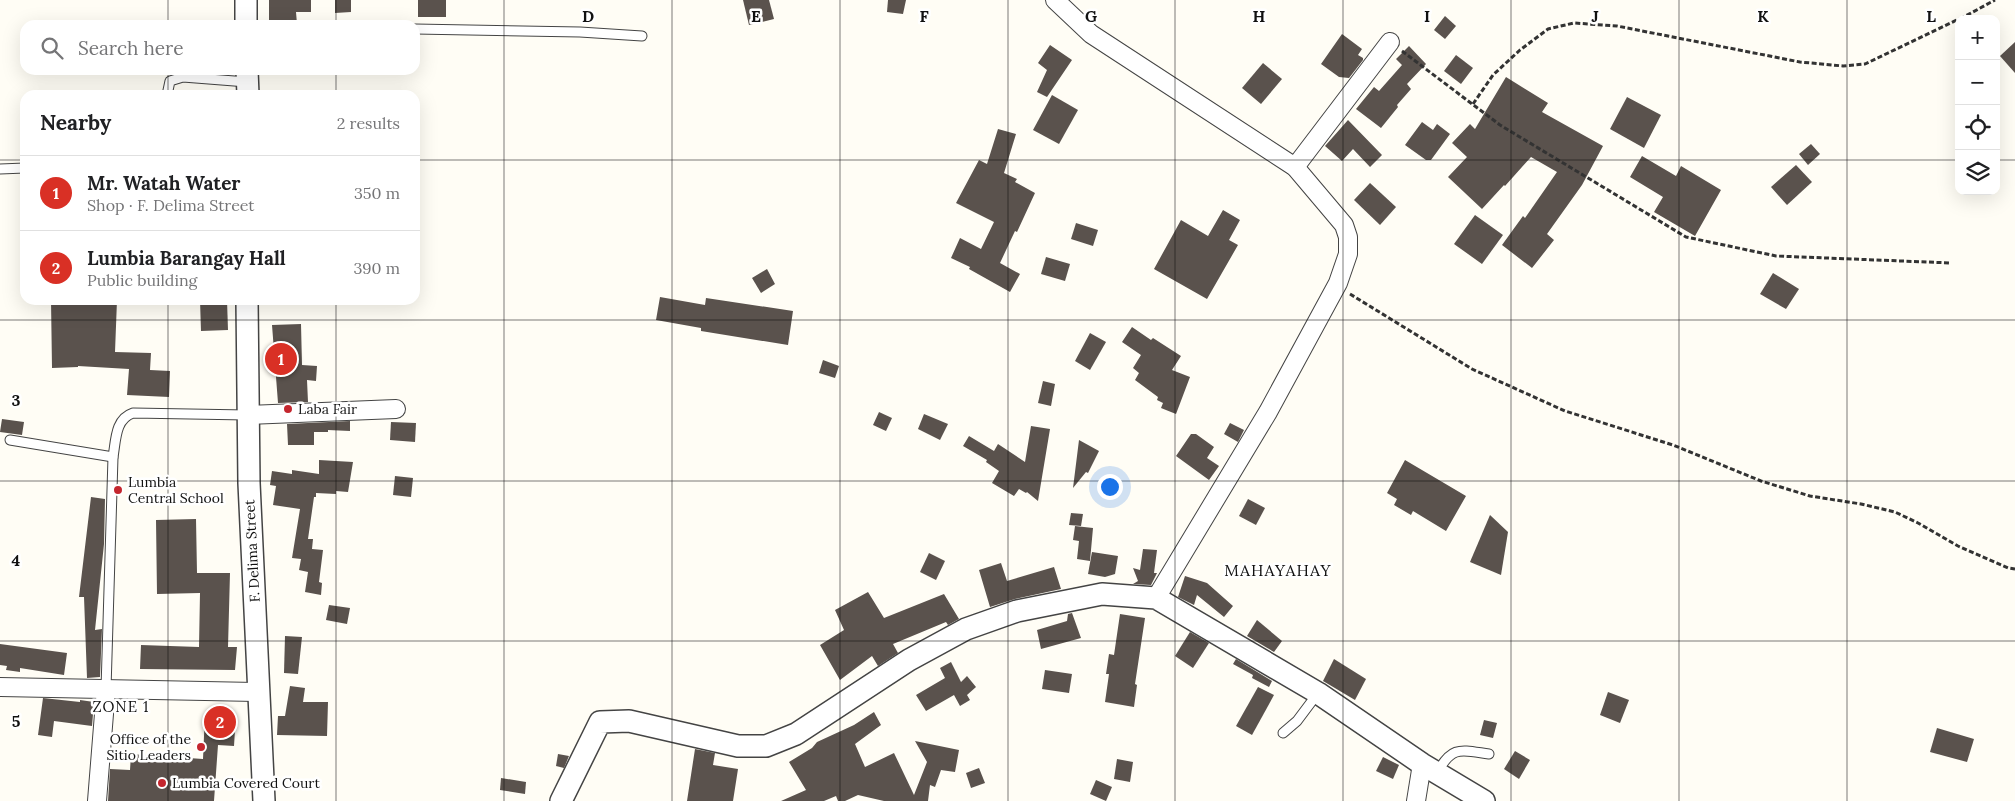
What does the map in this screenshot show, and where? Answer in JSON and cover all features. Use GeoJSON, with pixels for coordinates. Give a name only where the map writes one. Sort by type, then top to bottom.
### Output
{"type":"FeatureCollection","features":[{"type":"Feature","properties":{"kind":"street"},"geometry":{"type":"LineString","coordinates":[[246,0],[246,20]]}},
{"type":"Feature","properties":{"kind":"street"},"geometry":{"type":"LineString","coordinates":[[1055,0],[1091,34],[1295,167],[1344,225],[1348,237],[1348,254],[1338,283],[1268,412],[1156,598]]}},
{"type":"Feature","properties":{"kind":"street"},"geometry":{"type":"LineString","coordinates":[[1295,167],[1390,42]]}},
{"type":"Feature","properties":{"kind":"street","name":"F. Delima Street"},"geometry":{"type":"LineString","coordinates":[[247,305],[247,415],[264,801]]}},
{"type":"Feature","properties":{"kind":"street"},"geometry":{"type":"LineString","coordinates":[[247,415],[396,409]]}},
{"type":"Feature","properties":{"kind":"street"},"geometry":{"type":"LineString","coordinates":[[561,801],[600,722],[629,721],[738,746],[766,746],[796,734],[909,660],[966,629],[1017,611],[1102,594],[1156,598],[1318,693],[1429,768],[1484,801]]}},
{"type":"Feature","properties":{"kind":"street"},"geometry":{"type":"LineString","coordinates":[[0,687],[258,692]]}},
{"type":"Feature","properties":{"kind":"street"},"geometry":{"type":"LineString","coordinates":[[97,801],[106,689]]}},
{"type":"Feature","properties":{"kind":"street"},"geometry":{"type":"LineString","coordinates":[[1416,801],[1429,768]]}},
{"type":"Feature","properties":{"kind":"lane"},"geometry":{"type":"LineString","coordinates":[[420,29],[580,32],[642,36]]}},
{"type":"Feature","properties":{"kind":"lane"},"geometry":{"type":"LineString","coordinates":[[168,90],[170,81],[183,76],[248,82]]}},
{"type":"Feature","properties":{"kind":"lane"},"geometry":{"type":"LineString","coordinates":[[0,169],[20,168]]}},
{"type":"Feature","properties":{"kind":"lane"},"geometry":{"type":"LineString","coordinates":[[106,689],[113,457],[118,429],[126,416],[133,413],[247,415]]}},
{"type":"Feature","properties":{"kind":"lane"},"geometry":{"type":"LineString","coordinates":[[10,440],[113,457]]}},
{"type":"Feature","properties":{"kind":"lane"},"geometry":{"type":"LineString","coordinates":[[1283,733],[1297,721],[1318,693]]}},
{"type":"Feature","properties":{"kind":"lane"},"geometry":{"type":"LineString","coordinates":[[1429,768],[1444,760],[1450,753],[1456,751],[1462,750],[1489,754]]}},
{"type":"Feature","properties":{"kind":"path"},"geometry":{"type":"LineString","coordinates":[[1967,15],[1995,0]]}},
{"type":"Feature","properties":{"kind":"path"},"geometry":{"type":"LineString","coordinates":[[1472,104],[1494,75],[1520,50],[1548,29],[1574,23],[1617,26],[1800,62],[1842,66],[1865,64],[1955,21]]}},
{"type":"Feature","properties":{"kind":"path"},"geometry":{"type":"LineString","coordinates":[[1390,42],[1500,125],[1686,237],[1776,256],[1951,263]]}},
{"type":"Feature","properties":{"kind":"path"},"geometry":{"type":"LineString","coordinates":[[1338,283],[1345,291],[1472,368],[1565,411],[1673,446],[1761,481],[1810,496],[1861,504],[1895,512],[1958,546],[2008,568],[2015,569]]}},
{"type":"Feature","properties":{"kind":"building"},"geometry":{"type":"Polygon","coordinates":[[[269,0],[311,0],[311,12],[296,12],[297,20],[269,20],[269,0]]]}},
{"type":"Feature","properties":{"kind":"building"},"geometry":{"type":"Polygon","coordinates":[[[335,0],[351,0],[351,12],[335,13],[335,0]]]}},
{"type":"Feature","properties":{"kind":"building"},"geometry":{"type":"Polygon","coordinates":[[[418,0],[446,0],[446,17],[418,17],[418,0]]]}},
{"type":"Feature","properties":{"kind":"building"},"geometry":{"type":"Polygon","coordinates":[[[743,0],[769,0],[774,19],[749,25],[743,0]]]}},
{"type":"Feature","properties":{"kind":"building"},"geometry":{"type":"Polygon","coordinates":[[[888,0],[906,0],[903,14],[887,12],[888,0]]]}},
{"type":"Feature","properties":{"kind":"building"},"geometry":{"type":"Polygon","coordinates":[[[1445,16],[1456,26],[1445,39],[1434,30],[1445,16]]]}},
{"type":"Feature","properties":{"kind":"building"},"geometry":{"type":"Polygon","coordinates":[[[1342,34],[1362,49],[1358,55],[1363,60],[1349,78],[1339,77],[1321,64],[1342,34]]]}},
{"type":"Feature","properties":{"kind":"building"},"geometry":{"type":"Polygon","coordinates":[[[2015,42],[2015,73],[2000,56],[2015,42]]]}},
{"type":"Feature","properties":{"kind":"building"},"geometry":{"type":"Polygon","coordinates":[[[1050,45],[1072,60],[1047,97],[1037,92],[1047,70],[1038,63],[1050,45]]]}},
{"type":"Feature","properties":{"kind":"building"},"geometry":{"type":"Polygon","coordinates":[[[1409,46],[1426,64],[1407,84],[1411,89],[1381,128],[1356,109],[1374,87],[1379,91],[1402,65],[1396,59],[1409,46]]]}},
{"type":"Feature","properties":{"kind":"building"},"geometry":{"type":"Polygon","coordinates":[[[1456,55],[1473,68],[1461,84],[1444,71],[1456,55]]]}},
{"type":"Feature","properties":{"kind":"building"},"geometry":{"type":"Polygon","coordinates":[[[1263,63],[1282,79],[1261,104],[1242,88],[1263,63]]]}},
{"type":"Feature","properties":{"kind":"building"},"geometry":{"type":"Polygon","coordinates":[[[1506,77],[1548,103],[1542,112],[1603,146],[1582,185],[1547,234],[1554,240],[1532,268],[1502,245],[1523,216],[1525,218],[1557,172],[1531,157],[1482,209],[1448,177],[1467,157],[1452,143],[1470,124],[1475,129],[1506,77]]]}},
{"type":"Feature","properties":{"kind":"building"},"geometry":{"type":"Polygon","coordinates":[[[1052,95],[1078,110],[1059,144],[1033,130],[1052,95]]]}},
{"type":"Feature","properties":{"kind":"building"},"geometry":{"type":"Polygon","coordinates":[[[1627,97],[1661,115],[1644,148],[1610,129],[1627,97]]]}},
{"type":"Feature","properties":{"kind":"building"},"geometry":{"type":"Polygon","coordinates":[[[1348,120],[1382,155],[1370,167],[1353,149],[1342,161],[1325,146],[1348,120]]]}},
{"type":"Feature","properties":{"kind":"building"},"geometry":{"type":"Polygon","coordinates":[[[1422,122],[1433,130],[1437,124],[1450,134],[1431,160],[1426,160],[1405,145],[1422,122]]]}},
{"type":"Feature","properties":{"kind":"building"},"geometry":{"type":"Polygon","coordinates":[[[998,129],[1016,134],[1004,173],[1017,179],[1015,182],[1035,193],[1000,263],[1020,274],[1010,292],[969,269],[970,267],[951,258],[960,238],[981,249],[994,222],[956,203],[979,160],[987,164],[998,129]]]}},
{"type":"Feature","properties":{"kind":"building"},"geometry":{"type":"Polygon","coordinates":[[[1811,144],[1820,154],[1808,165],[1799,154],[1811,144]]]}},
{"type":"Feature","properties":{"kind":"building"},"geometry":{"type":"Polygon","coordinates":[[[1642,156],[1676,176],[1681,166],[1721,190],[1695,236],[1654,212],[1663,197],[1630,177],[1642,156]]]}},
{"type":"Feature","properties":{"kind":"building"},"geometry":{"type":"Polygon","coordinates":[[[1796,165],[1812,182],[1787,205],[1771,187],[1796,165]]]}},
{"type":"Feature","properties":{"kind":"building"},"geometry":{"type":"Polygon","coordinates":[[[1370,183],[1396,207],[1380,225],[1354,200],[1370,183]]]}},
{"type":"Feature","properties":{"kind":"building"},"geometry":{"type":"Polygon","coordinates":[[[1223,210],[1240,220],[1229,240],[1238,245],[1207,299],[1154,269],[1181,220],[1208,236],[1223,210]]]}},
{"type":"Feature","properties":{"kind":"building"},"geometry":{"type":"Polygon","coordinates":[[[1475,215],[1503,235],[1482,264],[1454,244],[1475,215]]]}},
{"type":"Feature","properties":{"kind":"building"},"geometry":{"type":"Polygon","coordinates":[[[1076,223],[1098,230],[1093,246],[1071,239],[1076,223]]]}},
{"type":"Feature","properties":{"kind":"building"},"geometry":{"type":"Polygon","coordinates":[[[1046,257],[1070,264],[1065,281],[1041,274],[1046,257]]]}},
{"type":"Feature","properties":{"kind":"building"},"geometry":{"type":"Polygon","coordinates":[[[767,269],[775,284],[761,293],[752,278],[767,269]]]}},
{"type":"Feature","properties":{"kind":"building"},"geometry":{"type":"Polygon","coordinates":[[[1773,273],[1799,289],[1786,309],[1760,294],[1773,273]]]}},
{"type":"Feature","properties":{"kind":"building"},"geometry":{"type":"Polygon","coordinates":[[[660,297],[705,305],[706,298],[793,311],[788,345],[701,331],[701,328],[656,320],[660,297]]]}},
{"type":"Feature","properties":{"kind":"building"},"geometry":{"type":"Polygon","coordinates":[[[51,305],[117,305],[115,352],[151,353],[150,370],[170,371],[169,397],[127,395],[129,369],[78,366],[52,368],[51,305]]]}},
{"type":"Feature","properties":{"kind":"building"},"geometry":{"type":"Polygon","coordinates":[[[200,305],[227,305],[228,330],[201,331],[200,305]]]}},
{"type":"Feature","properties":{"kind":"building"},"geometry":{"type":"Polygon","coordinates":[[[301,324],[302,365],[317,366],[316,381],[307,380],[308,402],[278,403],[272,325],[301,324]]]}},
{"type":"Feature","properties":{"kind":"building"},"geometry":{"type":"Polygon","coordinates":[[[1132,327],[1151,340],[1153,338],[1181,356],[1172,370],[1190,377],[1176,414],[1161,408],[1163,403],[1157,400],[1158,397],[1135,380],[1139,373],[1133,368],[1141,355],[1122,342],[1132,327]]]}},
{"type":"Feature","properties":{"kind":"building"},"geometry":{"type":"Polygon","coordinates":[[[1090,333],[1106,342],[1090,370],[1075,361],[1090,333]]]}},
{"type":"Feature","properties":{"kind":"building"},"geometry":{"type":"Polygon","coordinates":[[[823,360],[839,366],[835,378],[819,373],[823,360]]]}},
{"type":"Feature","properties":{"kind":"building"},"geometry":{"type":"Polygon","coordinates":[[[1043,381],[1055,384],[1051,406],[1038,403],[1043,381]]]}},
{"type":"Feature","properties":{"kind":"building"},"geometry":{"type":"Polygon","coordinates":[[[879,412],[892,418],[886,431],[873,425],[879,412]]]}},
{"type":"Feature","properties":{"kind":"building"},"geometry":{"type":"Polygon","coordinates":[[[924,414],[948,424],[940,440],[918,429],[924,414]]]}},
{"type":"Feature","properties":{"kind":"building"},"geometry":{"type":"Polygon","coordinates":[[[2,419],[24,422],[22,435],[0,432],[2,419]]]}},
{"type":"Feature","properties":{"kind":"building"},"geometry":{"type":"Polygon","coordinates":[[[350,421],[350,431],[328,430],[328,432],[314,432],[314,445],[288,445],[287,424],[350,421]]]}},
{"type":"Feature","properties":{"kind":"building"},"geometry":{"type":"Polygon","coordinates":[[[391,422],[416,423],[415,442],[390,440],[391,422]]]}},
{"type":"Feature","properties":{"kind":"building"},"geometry":{"type":"Polygon","coordinates":[[[1230,423],[1244,430],[1238,442],[1224,434],[1230,423]]]}},
{"type":"Feature","properties":{"kind":"building"},"geometry":{"type":"Polygon","coordinates":[[[1031,426],[1050,429],[1038,501],[1027,492],[1019,489],[1014,496],[992,483],[999,471],[986,462],[987,460],[963,446],[969,436],[994,451],[998,444],[1025,462],[1031,426]]]}},
{"type":"Feature","properties":{"kind":"building"},"geometry":{"type":"Polygon","coordinates":[[[1191,434],[1196,434],[1214,447],[1207,458],[1219,466],[1209,480],[1176,456],[1191,434]]]}},
{"type":"Feature","properties":{"kind":"building"},"geometry":{"type":"Polygon","coordinates":[[[1079,440],[1099,451],[1088,473],[1086,472],[1073,488],[1079,440]]]}},
{"type":"Feature","properties":{"kind":"building"},"geometry":{"type":"Polygon","coordinates":[[[319,460],[353,462],[348,492],[336,491],[336,494],[316,493],[316,497],[314,497],[308,539],[313,539],[312,549],[323,550],[319,582],[322,583],[321,595],[305,592],[308,572],[299,570],[301,559],[292,558],[300,509],[273,505],[276,486],[270,485],[272,471],[292,474],[292,470],[319,474],[319,460]]]}},
{"type":"Feature","properties":{"kind":"building"},"geometry":{"type":"Polygon","coordinates":[[[1405,460],[1466,496],[1446,531],[1413,511],[1411,515],[1394,505],[1397,499],[1387,493],[1405,460]]]}},
{"type":"Feature","properties":{"kind":"building"},"geometry":{"type":"Polygon","coordinates":[[[395,476],[413,478],[411,497],[393,495],[395,476]]]}},
{"type":"Feature","properties":{"kind":"building"},"geometry":{"type":"Polygon","coordinates":[[[91,497],[105,499],[104,544],[95,630],[102,629],[100,677],[87,678],[84,597],[79,597],[91,497]]]}},
{"type":"Feature","properties":{"kind":"building"},"geometry":{"type":"Polygon","coordinates":[[[1248,499],[1265,508],[1256,525],[1239,516],[1248,499]]]}},
{"type":"Feature","properties":{"kind":"building"},"geometry":{"type":"Polygon","coordinates":[[[1071,513],[1083,514],[1081,526],[1069,525],[1071,513]]]}},
{"type":"Feature","properties":{"kind":"building"},"geometry":{"type":"Polygon","coordinates":[[[1490,515],[1508,532],[1501,575],[1470,562],[1490,515]]]}},
{"type":"Feature","properties":{"kind":"building"},"geometry":{"type":"Polygon","coordinates":[[[196,519],[197,573],[230,573],[228,647],[237,647],[235,670],[140,669],[141,645],[199,647],[200,593],[157,594],[156,520],[196,519]]]}},
{"type":"Feature","properties":{"kind":"building"},"geometry":{"type":"Polygon","coordinates":[[[1075,526],[1093,528],[1090,561],[1077,559],[1079,541],[1073,540],[1075,526]]]}},
{"type":"Feature","properties":{"kind":"building"},"geometry":{"type":"Polygon","coordinates":[[[1143,549],[1157,550],[1154,573],[1157,573],[1151,585],[1133,584],[1138,581],[1133,568],[1140,570],[1143,549]]]}},
{"type":"Feature","properties":{"kind":"building"},"geometry":{"type":"Polygon","coordinates":[[[1092,552],[1118,556],[1115,574],[1105,577],[1088,574],[1092,552]]]}},
{"type":"Feature","properties":{"kind":"building"},"geometry":{"type":"Polygon","coordinates":[[[929,553],[945,561],[936,580],[920,572],[929,553]]]}},
{"type":"Feature","properties":{"kind":"building"},"geometry":{"type":"Polygon","coordinates":[[[1001,563],[1007,581],[1054,567],[1061,589],[1015,599],[990,607],[979,570],[1001,563]]]}},
{"type":"Feature","properties":{"kind":"building"},"geometry":{"type":"Polygon","coordinates":[[[1185,576],[1207,583],[1233,606],[1224,617],[1197,595],[1194,605],[1178,597],[1185,576]]]}},
{"type":"Feature","properties":{"kind":"building"},"geometry":{"type":"Polygon","coordinates":[[[868,592],[884,618],[944,594],[959,619],[948,625],[946,622],[893,644],[898,653],[878,666],[872,656],[840,680],[820,645],[844,630],[835,610],[868,592]]]}},
{"type":"Feature","properties":{"kind":"building"},"geometry":{"type":"Polygon","coordinates":[[[329,605],[350,608],[347,624],[326,620],[329,605]]]}},
{"type":"Feature","properties":{"kind":"building"},"geometry":{"type":"Polygon","coordinates":[[[1072,613],[1081,638],[1041,649],[1037,630],[1067,621],[1068,614],[1072,613]]]}},
{"type":"Feature","properties":{"kind":"building"},"geometry":{"type":"Polygon","coordinates":[[[1120,614],[1145,618],[1135,684],[1137,685],[1134,707],[1105,702],[1109,674],[1106,674],[1109,654],[1114,655],[1120,614]]]}},
{"type":"Feature","properties":{"kind":"building"},"geometry":{"type":"Polygon","coordinates":[[[1257,620],[1282,641],[1274,652],[1247,636],[1257,620]]]}},
{"type":"Feature","properties":{"kind":"building"},"geometry":{"type":"Polygon","coordinates":[[[1190,632],[1209,643],[1193,668],[1175,656],[1190,632]]]}},
{"type":"Feature","properties":{"kind":"building"},"geometry":{"type":"Polygon","coordinates":[[[285,636],[302,637],[298,674],[284,673],[285,636]]]}},
{"type":"Feature","properties":{"kind":"building"},"geometry":{"type":"Polygon","coordinates":[[[0,644],[67,653],[64,675],[20,668],[20,672],[6,670],[7,666],[0,665],[0,644]]]}},
{"type":"Feature","properties":{"kind":"building"},"geometry":{"type":"Polygon","coordinates":[[[1236,659],[1272,681],[1269,687],[1252,678],[1253,675],[1233,664],[1236,659]]]}},
{"type":"Feature","properties":{"kind":"building"},"geometry":{"type":"Polygon","coordinates":[[[1334,659],[1366,679],[1355,700],[1323,681],[1334,659]]]}},
{"type":"Feature","properties":{"kind":"building"},"geometry":{"type":"Polygon","coordinates":[[[951,662],[961,682],[967,676],[976,687],[967,695],[970,700],[960,706],[954,695],[926,711],[916,695],[945,678],[940,668],[951,662]]]}},
{"type":"Feature","properties":{"kind":"building"},"geometry":{"type":"Polygon","coordinates":[[[1045,670],[1072,674],[1069,693],[1042,689],[1045,670]]]}},
{"type":"Feature","properties":{"kind":"building"},"geometry":{"type":"Polygon","coordinates":[[[290,686],[305,688],[303,702],[328,702],[327,736],[277,735],[278,716],[285,716],[290,686]]]}},
{"type":"Feature","properties":{"kind":"building"},"geometry":{"type":"Polygon","coordinates":[[[1258,687],[1274,695],[1252,735],[1236,726],[1258,687]]]}},
{"type":"Feature","properties":{"kind":"building"},"geometry":{"type":"Polygon","coordinates":[[[1608,692],[1629,700],[1620,723],[1600,715],[1608,692]]]}},
{"type":"Feature","properties":{"kind":"building"},"geometry":{"type":"Polygon","coordinates":[[[43,698],[94,702],[92,726],[54,721],[52,737],[38,735],[43,698]]]}},
{"type":"Feature","properties":{"kind":"building"},"geometry":{"type":"Polygon","coordinates":[[[874,712],[881,725],[855,744],[865,767],[894,753],[914,795],[927,762],[915,741],[959,750],[955,772],[941,770],[935,787],[930,785],[928,801],[884,801],[858,795],[845,801],[838,801],[836,796],[824,801],[781,801],[806,790],[789,762],[812,748],[817,742],[854,725],[874,712]]]}},
{"type":"Feature","properties":{"kind":"building","name":"Lumbia Covered Court"},"geometry":{"type":"Polygon","coordinates":[[[205,713],[236,714],[234,746],[218,745],[214,801],[108,801],[110,769],[130,770],[131,754],[203,759],[205,713]]]}},
{"type":"Feature","properties":{"kind":"building"},"geometry":{"type":"Polygon","coordinates":[[[1484,720],[1497,723],[1493,738],[1480,735],[1484,720]]]}},
{"type":"Feature","properties":{"kind":"building"},"geometry":{"type":"Polygon","coordinates":[[[1937,728],[1974,739],[1967,762],[1930,752],[1937,728]]]}},
{"type":"Feature","properties":{"kind":"building"},"geometry":{"type":"Polygon","coordinates":[[[695,749],[715,753],[713,765],[738,769],[733,801],[687,801],[695,749]]]}},
{"type":"Feature","properties":{"kind":"building"},"geometry":{"type":"Polygon","coordinates":[[[1515,751],[1530,760],[1519,779],[1504,769],[1515,751]]]}},
{"type":"Feature","properties":{"kind":"building"},"geometry":{"type":"Polygon","coordinates":[[[558,754],[569,756],[564,768],[556,766],[558,754]]]}},
{"type":"Feature","properties":{"kind":"building"},"geometry":{"type":"Polygon","coordinates":[[[1383,757],[1399,765],[1393,779],[1376,771],[1383,757]]]}},
{"type":"Feature","properties":{"kind":"building"},"geometry":{"type":"Polygon","coordinates":[[[1117,759],[1133,762],[1130,782],[1114,779],[1117,759]]]}},
{"type":"Feature","properties":{"kind":"building"},"geometry":{"type":"Polygon","coordinates":[[[979,768],[985,783],[971,788],[966,773],[979,768]]]}},
{"type":"Feature","properties":{"kind":"building"},"geometry":{"type":"Polygon","coordinates":[[[501,778],[526,782],[525,794],[500,790],[501,778]]]}},
{"type":"Feature","properties":{"kind":"building"},"geometry":{"type":"Polygon","coordinates":[[[1096,780],[1112,787],[1106,801],[1090,794],[1096,780]]]}},
{"type":"Feature","properties":{"kind":"place","name":"Mr. Watah Water"},"geometry":{"type":"Point","coordinates":[281,359]}},
{"type":"Feature","properties":{"kind":"place","name":"Laba Fair"},"geometry":{"type":"Point","coordinates":[288,409]}},
{"type":"Feature","properties":{"kind":"place","name":"Lumbia Central School"},"geometry":{"type":"Point","coordinates":[118,490]}},
{"type":"Feature","properties":{"kind":"place","name":"Lumbia Barangay Hall"},"geometry":{"type":"Point","coordinates":[220,722]}},
{"type":"Feature","properties":{"kind":"place","name":"Office of the Sitio Leaders"},"geometry":{"type":"Point","coordinates":[201,747]}},
{"type":"Feature","properties":{"kind":"place","name":"Lumbia Covered Court"},"geometry":{"type":"Point","coordinates":[162,783]}},
{"type":"Feature","properties":{"kind":"district","name":"MAHAYAHAY"},"geometry":{"type":"Point","coordinates":[1278,570]}},
{"type":"Feature","properties":{"kind":"district","name":"ZONE 1"},"geometry":{"type":"Point","coordinates":[121,707]}}]}
